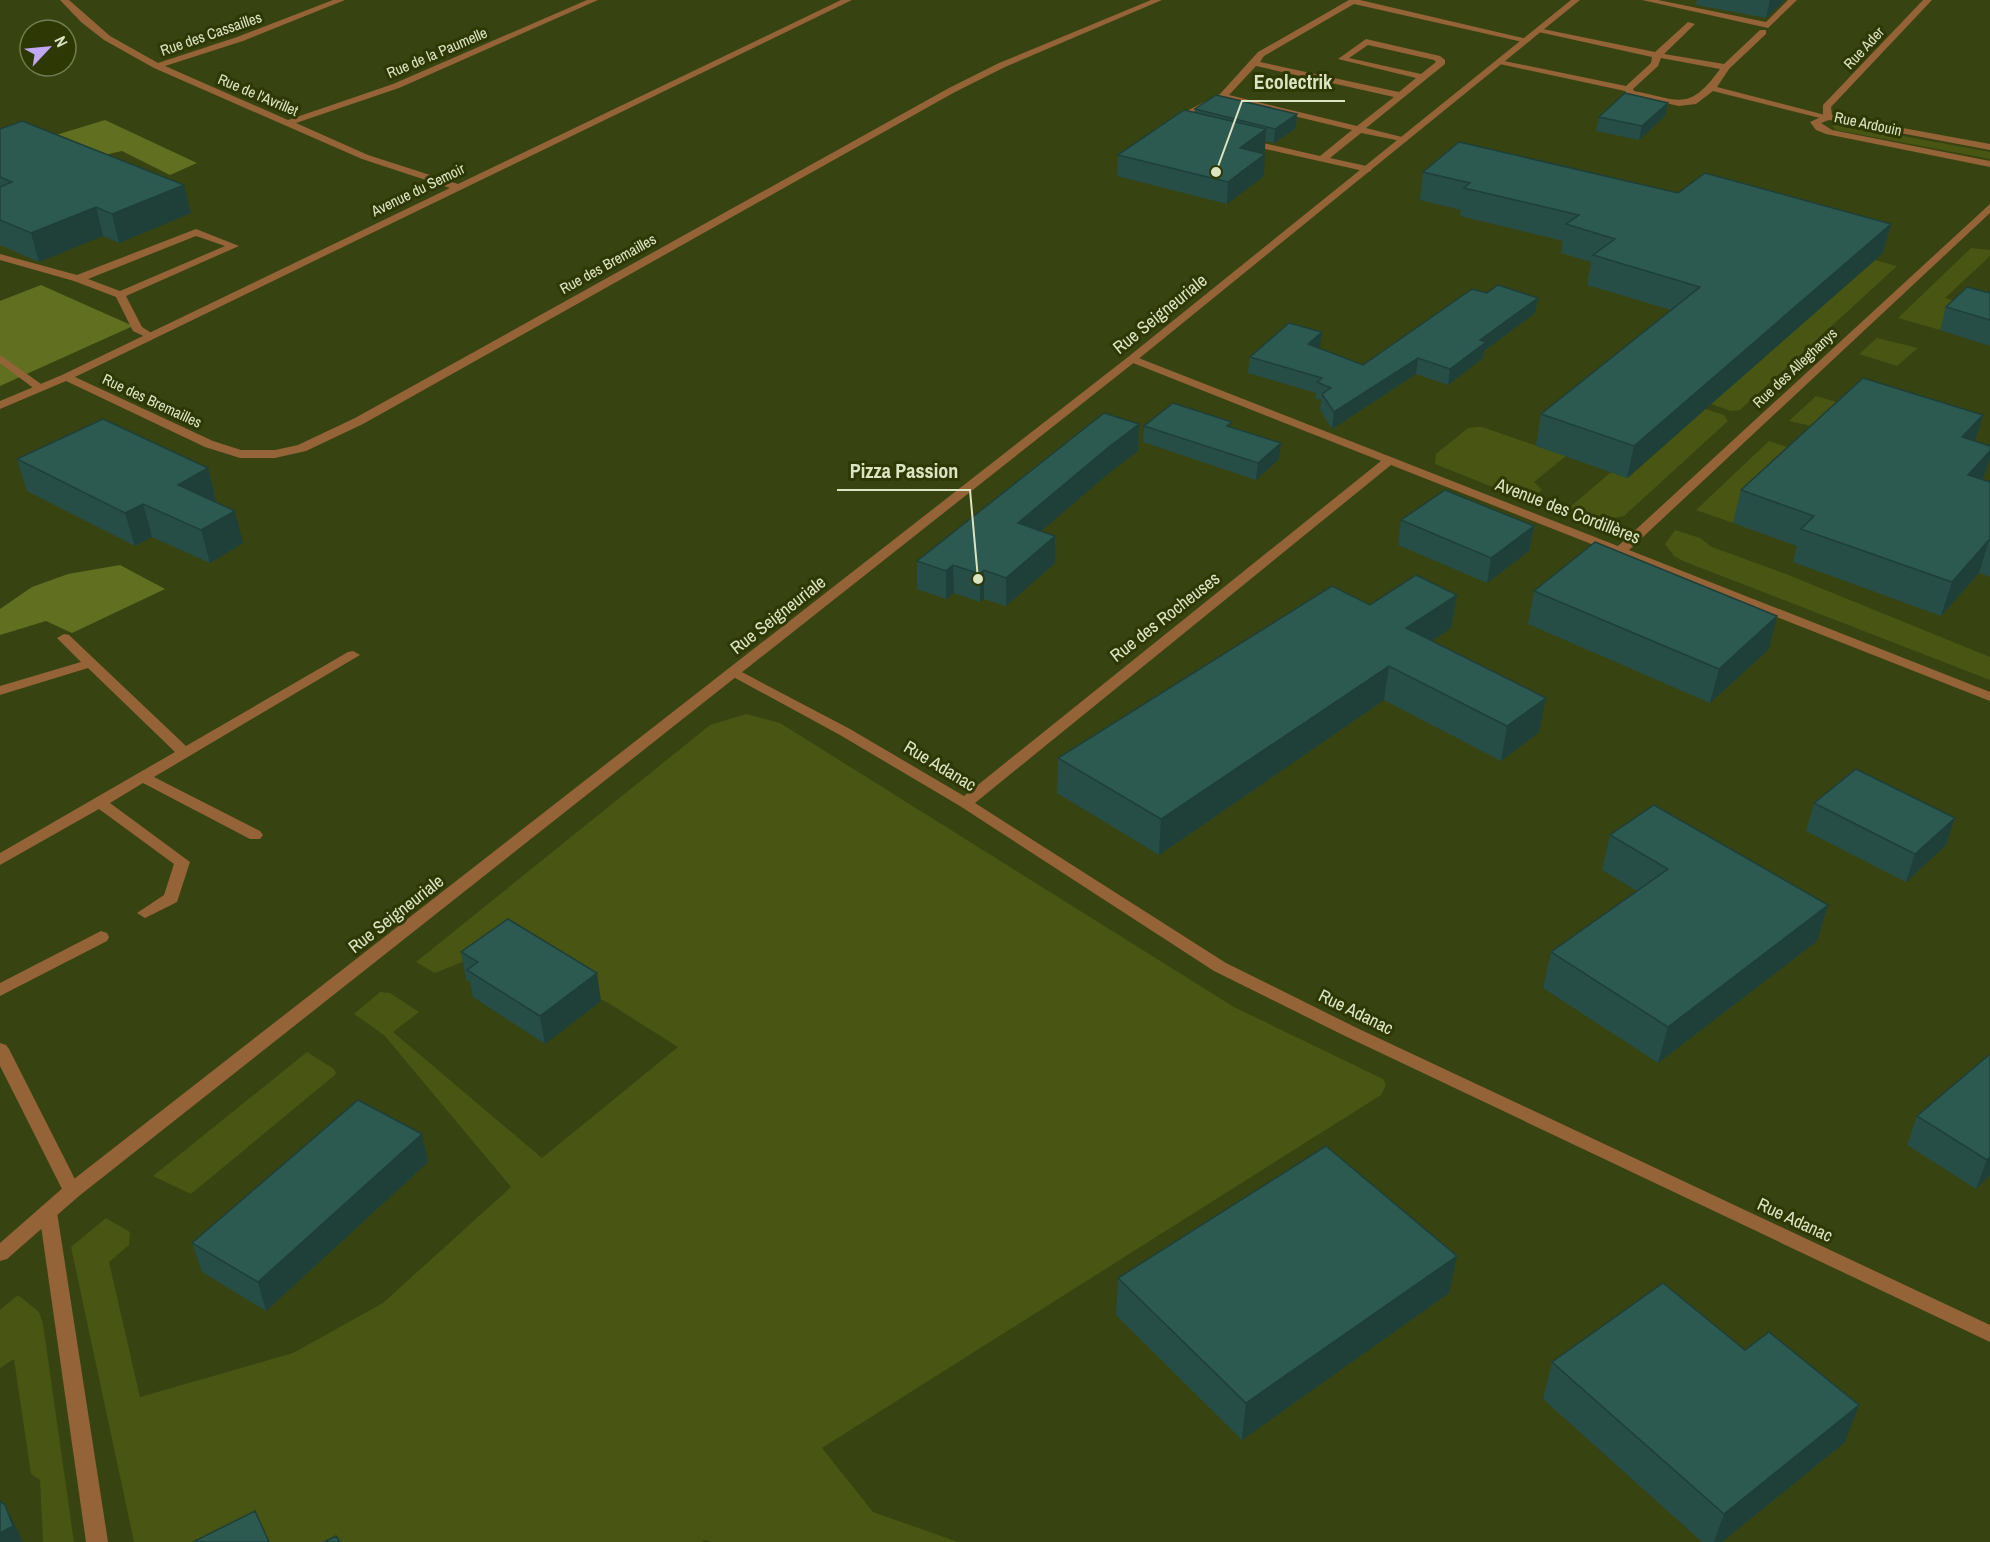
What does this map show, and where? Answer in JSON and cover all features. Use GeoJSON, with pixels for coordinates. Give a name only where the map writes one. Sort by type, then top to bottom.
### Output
{"type":"FeatureCollection","features":[{"type":"Feature","properties":{"kind":"street","name":"Rue de l'Avrillet"},"geometry":{"type":"LineString","coordinates":[[64,0],[88,24],[128,52],[157,66],[365,157],[456,187]]}},
{"type":"Feature","properties":{"kind":"street","name":"Rue des Cassailles"},"geometry":{"type":"LineString","coordinates":[[157,66],[240,39],[341,0]]}},
{"type":"Feature","properties":{"kind":"street","name":"Rue de la Paumelle"},"geometry":{"type":"LineString","coordinates":[[287,123],[396,86],[594,0]]}},
{"type":"Feature","properties":{"kind":"street","name":"Avenue du Semoir"},"geometry":{"type":"LineString","coordinates":[[0,405],[66,377],[848,0]]}},
{"type":"Feature","properties":{"kind":"street","name":"Rue des Bremailles"},"geometry":{"type":"LineString","coordinates":[[66,377],[209,444],[240,454],[275,454],[302,448],[350,425],[952,90],[1002,65],[1158,0]]}},
{"type":"Feature","properties":{"kind":"street","name":"Rue Seigneuriale"},"geometry":{"type":"LineString","coordinates":[[0,1254],[72,1191],[1132,359],[1576,0]]}},
{"type":"Feature","properties":{"kind":"street"},"geometry":{"type":"LineString","coordinates":[[1646,0],[1682,3],[1768,25],[1793,0]]}},
{"type":"Feature","properties":{"kind":"street","name":"Rue Ader"},"geometry":{"type":"LineString","coordinates":[[1828,117],[1826,107],[1928,0]]}},
{"type":"Feature","properties":{"kind":"street"},"geometry":{"type":"LineString","coordinates":[[1189,127],[1178,125],[1178,119],[1223,96],[1261,54],[1353,2],[1726,67]]}},
{"type":"Feature","properties":{"kind":"street"},"geometry":{"type":"LineString","coordinates":[[1628,89],[1655,64],[1658,55],[1691,24]]}},
{"type":"Feature","properties":{"kind":"street"},"geometry":{"type":"LineString","coordinates":[[1499,63],[1628,89],[1631,93],[1679,103],[1693,102],[1711,88],[1726,67],[1763,32]]}},
{"type":"Feature","properties":{"kind":"street"},"geometry":{"type":"LineString","coordinates":[[1321,160],[1442,62],[1437,58],[1366,42],[1342,59],[1422,77]]}},
{"type":"Feature","properties":{"kind":"street"},"geometry":{"type":"LineString","coordinates":[[1254,63],[1399,95]]}},
{"type":"Feature","properties":{"kind":"street"},"geometry":{"type":"LineString","coordinates":[[1711,88],[1828,117]]}},
{"type":"Feature","properties":{"kind":"street"},"geometry":{"type":"LineString","coordinates":[[1223,96],[1403,140]]}},
{"type":"Feature","properties":{"kind":"street","name":"Rue Ardouin"},"geometry":{"type":"LineString","coordinates":[[1990,147],[1828,117],[1818,119],[1815,124],[1829,132],[1990,164]]}},
{"type":"Feature","properties":{"kind":"street"},"geometry":{"type":"LineString","coordinates":[[1233,138],[1368,169]]}},
{"type":"Feature","properties":{"kind":"street","name":"Rue des Alleghanys"},"geometry":{"type":"LineString","coordinates":[[1620,551],[1990,207]]}},
{"type":"Feature","properties":{"kind":"street"},"geometry":{"type":"LineString","coordinates":[[78,279],[196,232],[234,246],[120,295]]}},
{"type":"Feature","properties":{"kind":"street"},"geometry":{"type":"LineString","coordinates":[[0,257],[78,279],[120,295],[137,329],[150,336]]}},
{"type":"Feature","properties":{"kind":"street"},"geometry":{"type":"LineString","coordinates":[[0,358],[40,388]]}},
{"type":"Feature","properties":{"kind":"street","name":"Avenue des Cordillères"},"geometry":{"type":"LineString","coordinates":[[1132,359],[1990,698]]}},
{"type":"Feature","properties":{"kind":"street","name":"Rue des Rocheuses"},"geometry":{"type":"LineString","coordinates":[[965,803],[1138,660],[1210,606],[1389,461]]}},
{"type":"Feature","properties":{"kind":"street"},"geometry":{"type":"LineString","coordinates":[[64,638],[185,753]]}},
{"type":"Feature","properties":{"kind":"street"},"geometry":{"type":"LineString","coordinates":[[0,860],[353,655]]}},
{"type":"Feature","properties":{"kind":"street"},"geometry":{"type":"LineString","coordinates":[[0,691],[90,663]]}},
{"type":"Feature","properties":{"kind":"street","name":"Rue Adanac"},"geometry":{"type":"LineString","coordinates":[[733,673],[845,732],[965,803],[1220,967],[1351,1032],[1990,1334]]}},
{"type":"Feature","properties":{"kind":"street"},"geometry":{"type":"LineString","coordinates":[[143,777],[255,835]]}},
{"type":"Feature","properties":{"kind":"street"},"geometry":{"type":"LineString","coordinates":[[99,802],[182,862],[171,898],[145,913]]}},
{"type":"Feature","properties":{"kind":"street"},"geometry":{"type":"LineString","coordinates":[[0,990],[101,938]]}},
{"type":"Feature","properties":{"kind":"street"},"geometry":{"type":"LineString","coordinates":[[0,1049],[72,1191]]}},
{"type":"Feature","properties":{"kind":"street"},"geometry":{"type":"LineString","coordinates":[[48,1212],[97,1542]]}},
{"type":"Feature","properties":{"kind":"green space"},"geometry":{"type":"Polygon","coordinates":[[[105,120],[197,163],[170,175],[122,151],[95,157],[56,135],[105,120]]]}},
{"type":"Feature","properties":{"kind":"green space"},"geometry":{"type":"Polygon","coordinates":[[[1838,124],[1990,152],[1990,159],[1836,130],[1832,126],[1838,124]]]}},
{"type":"Feature","properties":{"kind":"green space"},"geometry":{"type":"Polygon","coordinates":[[[1971,248],[1990,250],[1990,256],[1945,298],[1965,304],[1940,330],[1898,318],[1971,248]]]}},
{"type":"Feature","properties":{"kind":"green space"},"geometry":{"type":"Polygon","coordinates":[[[1875,260],[1897,266],[1740,410],[1731,411],[1711,404],[1875,260]]]}},
{"type":"Feature","properties":{"kind":"green space"},"geometry":{"type":"Polygon","coordinates":[[[41,285],[133,326],[0,386],[0,301],[41,285]]]}},
{"type":"Feature","properties":{"kind":"green space"},"geometry":{"type":"Polygon","coordinates":[[[1877,338],[1918,348],[1897,366],[1859,354],[1877,338]]]}},
{"type":"Feature","properties":{"kind":"green space"},"geometry":{"type":"Polygon","coordinates":[[[1816,396],[1840,403],[1816,427],[1789,421],[1816,396]]]}},
{"type":"Feature","properties":{"kind":"green space"},"geometry":{"type":"Polygon","coordinates":[[[1705,409],[1724,415],[1728,421],[1624,516],[1596,522],[1562,514],[1611,472],[1628,478],[1705,409]]]}},
{"type":"Feature","properties":{"kind":"green space"},"geometry":{"type":"Polygon","coordinates":[[[1482,427],[1566,456],[1534,482],[1542,490],[1528,501],[1435,464],[1436,454],[1468,428],[1482,427]]]}},
{"type":"Feature","properties":{"kind":"green space"},"geometry":{"type":"Polygon","coordinates":[[[1769,441],[1807,454],[1733,523],[1696,510],[1769,441]]]}},
{"type":"Feature","properties":{"kind":"green space"},"geometry":{"type":"Polygon","coordinates":[[[1675,530],[1700,538],[1712,547],[1786,574],[1990,657],[1990,680],[1683,561],[1674,556],[1665,544],[1675,530]]]}},
{"type":"Feature","properties":{"kind":"green space"},"geometry":{"type":"Polygon","coordinates":[[[120,565],[165,589],[72,633],[46,621],[0,635],[0,609],[32,587],[68,574],[120,565]]]}},
{"type":"Feature","properties":{"kind":"green space"},"geometry":{"type":"Polygon","coordinates":[[[746,714],[780,723],[1234,1007],[1383,1079],[1386,1085],[1381,1095],[822,1448],[873,1512],[958,1542],[713,1542],[705,1540],[701,1542],[134,1542],[71,1247],[106,1218],[130,1232],[129,1245],[109,1262],[140,1397],[293,1353],[383,1303],[511,1187],[384,1035],[354,1014],[380,992],[390,993],[419,1012],[393,1032],[542,1158],[678,1047],[605,1001],[474,957],[435,973],[416,962],[710,725],[746,714]]]}},
{"type":"Feature","properties":{"kind":"green space"},"geometry":{"type":"Polygon","coordinates":[[[307,1052],[334,1069],[336,1074],[191,1194],[153,1176],[307,1052]]]}},
{"type":"Feature","properties":{"kind":"green space"},"geometry":{"type":"Polygon","coordinates":[[[18,1295],[39,1312],[43,1324],[74,1542],[43,1542],[40,1480],[31,1474],[14,1359],[0,1368],[0,1310],[18,1295]]]}},
{"type":"Feature","properties":{"kind":"building"},"geometry":{"type":"Polygon","coordinates":[[[1625,93],[1668,103],[1642,126],[1599,117],[1625,93]]]}},
{"type":"Feature","properties":{"kind":"building"},"geometry":{"type":"Polygon","coordinates":[[[1216,95],[1297,114],[1275,129],[1195,109],[1216,95]]]}},
{"type":"Feature","properties":{"kind":"building"},"geometry":{"type":"Polygon","coordinates":[[[1184,110],[1266,129],[1240,148],[1265,154],[1228,182],[1118,155],[1184,110]]]}},
{"type":"Feature","properties":{"kind":"building"},"geometry":{"type":"Polygon","coordinates":[[[22,121],[184,185],[112,214],[96,207],[31,233],[0,220],[0,187],[12,182],[0,177],[0,129],[22,121]]]}},
{"type":"Feature","properties":{"kind":"building"},"geometry":{"type":"Polygon","coordinates":[[[1459,142],[1678,193],[1705,173],[1891,224],[1634,446],[1541,414],[1700,287],[1593,255],[1615,239],[1566,224],[1579,215],[1464,188],[1470,183],[1423,172],[1459,142]]]}},
{"type":"Feature","properties":{"kind":"building"},"geometry":{"type":"Polygon","coordinates":[[[1498,285],[1538,298],[1480,340],[1486,342],[1450,369],[1418,358],[1334,412],[1322,394],[1331,388],[1317,382],[1322,378],[1250,357],[1289,323],[1322,332],[1308,344],[1363,365],[1472,289],[1487,293],[1498,285]]]}},
{"type":"Feature","properties":{"kind":"building"},"geometry":{"type":"Polygon","coordinates":[[[1967,287],[1990,293],[1990,320],[1946,307],[1967,287]]]}},
{"type":"Feature","properties":{"kind":"building"},"geometry":{"type":"Polygon","coordinates":[[[1863,378],[1983,415],[1962,437],[1990,446],[1990,451],[1968,475],[1990,482],[1990,540],[1952,582],[1801,529],[1814,516],[1741,490],[1863,378]]]}},
{"type":"Feature","properties":{"kind":"building"},"geometry":{"type":"Polygon","coordinates":[[[1173,403],[1232,422],[1227,426],[1281,443],[1258,463],[1144,426],[1173,403]]]}},
{"type":"Feature","properties":{"kind":"building"},"geometry":{"type":"Polygon","coordinates":[[[1104,413],[1139,424],[1018,523],[1055,536],[1006,578],[984,570],[980,574],[953,565],[946,571],[917,561],[1104,413]]]}},
{"type":"Feature","properties":{"kind":"building"},"geometry":{"type":"Polygon","coordinates":[[[103,419],[208,468],[178,485],[235,511],[201,530],[143,504],[125,513],[17,459],[103,419]]]}},
{"type":"Feature","properties":{"kind":"building"},"geometry":{"type":"Polygon","coordinates":[[[1445,490],[1534,526],[1491,558],[1401,520],[1445,490]]]}},
{"type":"Feature","properties":{"kind":"building"},"geometry":{"type":"Polygon","coordinates":[[[1595,542],[1777,616],[1719,669],[1534,591],[1595,542]]]}},
{"type":"Feature","properties":{"kind":"building"},"geometry":{"type":"Polygon","coordinates":[[[1416,575],[1457,595],[1406,628],[1546,698],[1507,726],[1389,666],[1161,819],[1058,758],[1332,586],[1370,605],[1416,575]]]}},
{"type":"Feature","properties":{"kind":"building"},"geometry":{"type":"Polygon","coordinates":[[[1856,769],[1955,818],[1915,854],[1814,803],[1856,769]]]}},
{"type":"Feature","properties":{"kind":"building"},"geometry":{"type":"Polygon","coordinates":[[[1654,805],[1828,905],[1668,1027],[1551,952],[1668,869],[1610,835],[1654,805]]]}},
{"type":"Feature","properties":{"kind":"building"},"geometry":{"type":"Polygon","coordinates":[[[508,919],[597,973],[540,1016],[467,970],[478,962],[461,952],[508,919]]]}},
{"type":"Feature","properties":{"kind":"building"},"geometry":{"type":"Polygon","coordinates":[[[1990,1054],[1990,1157],[1987,1160],[1917,1116],[1990,1054]]]}},
{"type":"Feature","properties":{"kind":"building"},"geometry":{"type":"Polygon","coordinates":[[[358,1100],[422,1134],[258,1282],[192,1243],[358,1100]]]}},
{"type":"Feature","properties":{"kind":"building"},"geometry":{"type":"Polygon","coordinates":[[[1326,1146],[1457,1256],[1246,1403],[1118,1278],[1326,1146]]]}},
{"type":"Feature","properties":{"kind":"building"},"geometry":{"type":"Polygon","coordinates":[[[1663,1283],[1745,1350],[1769,1332],[1859,1405],[1724,1514],[1552,1362],[1663,1283]]]}},
{"type":"Feature","properties":{"kind":"building"},"geometry":{"type":"Polygon","coordinates":[[[0,1501],[5,1505],[13,1526],[0,1533],[0,1501]]]}},
{"type":"Feature","properties":{"kind":"building"},"geometry":{"type":"Polygon","coordinates":[[[255,1511],[269,1542],[193,1542],[255,1511]]]}},
{"type":"Feature","properties":{"kind":"building"},"geometry":{"type":"Polygon","coordinates":[[[336,1536],[340,1542],[324,1542],[336,1536]]]}},
{"type":"Feature","properties":{"kind":"place","name":"Ecolectrik"},"geometry":{"type":"Point","coordinates":[1216,172]}},
{"type":"Feature","properties":{"kind":"place","name":"Pizza Passion"},"geometry":{"type":"Point","coordinates":[978,579]}}]}
